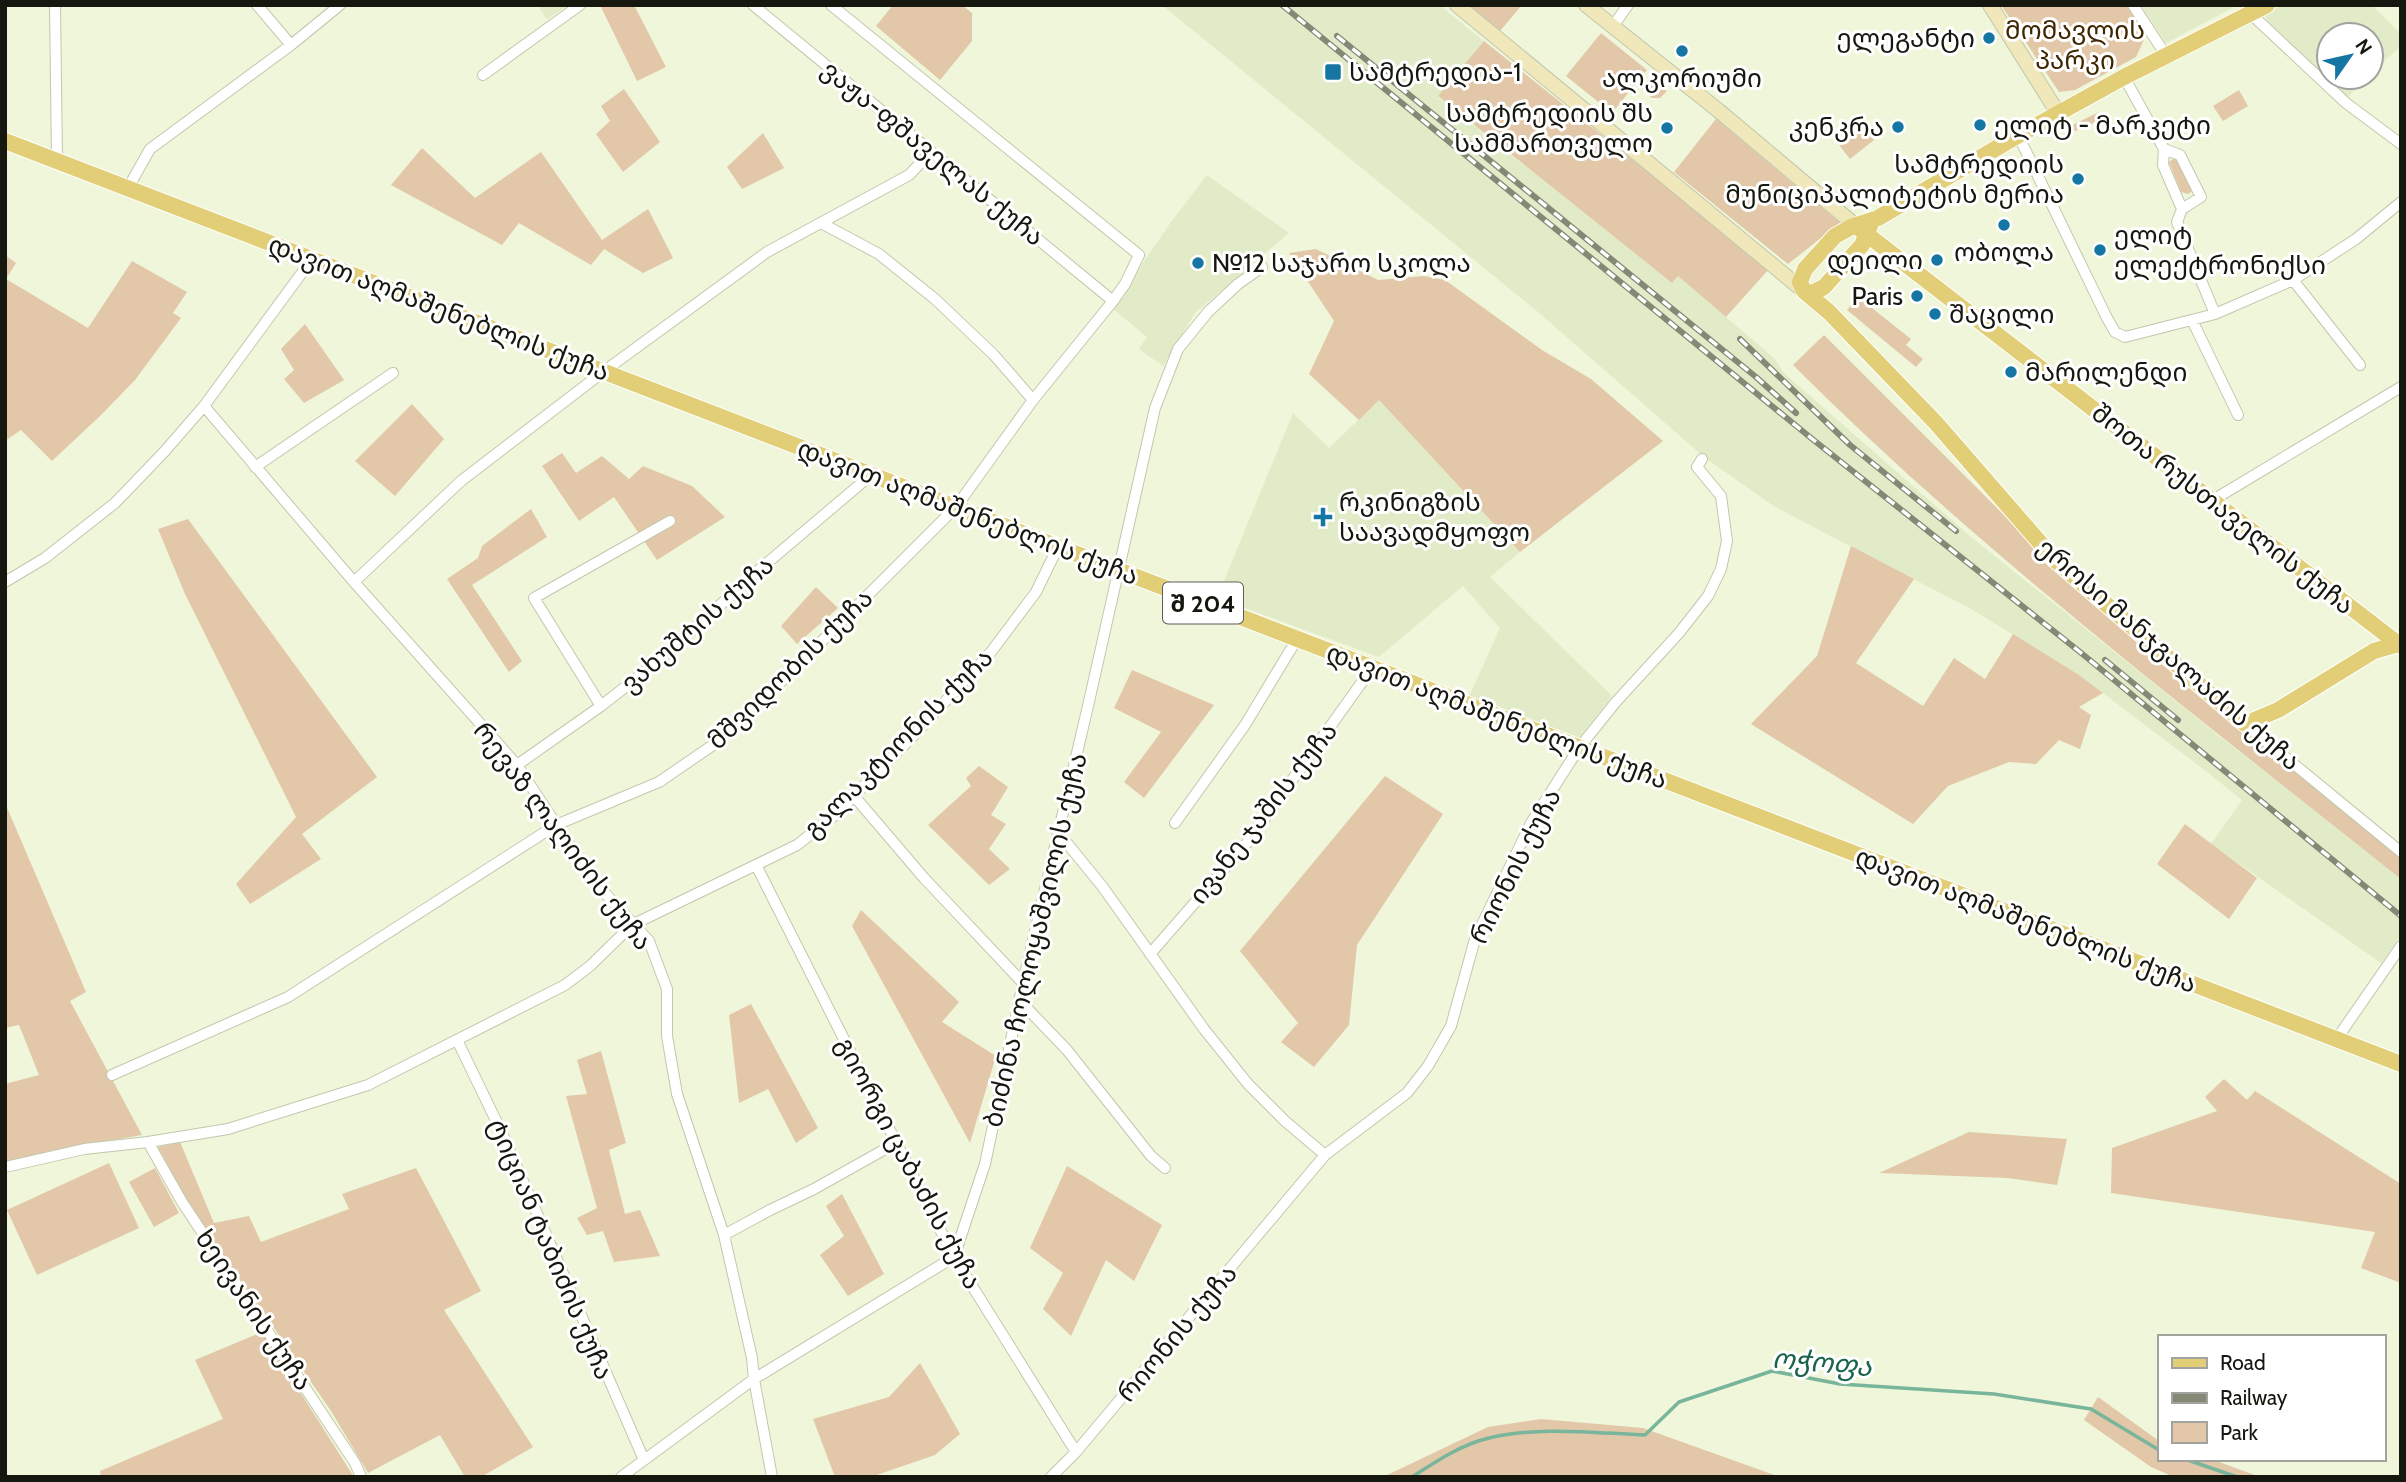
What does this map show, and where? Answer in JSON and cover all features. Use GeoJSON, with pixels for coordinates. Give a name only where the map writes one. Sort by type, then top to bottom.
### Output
{"type":"FeatureCollection","features":[{"type":"Feature","properties":{"kind":"main road"},"geometry":{"type":"LineString","coordinates":[[1457,5],[1804,291],[1812,293],[1824,287],[1862,245],[1880,216]]}},
{"type":"Feature","properties":{"kind":"main road","name":"შოთა რუსთაველის ქუჩა"},"geometry":{"type":"LineString","coordinates":[[1586,5],[1867,234],[2399,645]]}},
{"type":"Feature","properties":{"kind":"main road"},"geometry":{"type":"LineString","coordinates":[[1990,5],[2058,113]]}},
{"type":"Feature","properties":{"kind":"main road"},"geometry":{"type":"LineString","coordinates":[[1841,213],[1857,219],[1880,216],[2124,77],[2267,5]]}},
{"type":"Feature","properties":{"kind":"main road","name":"დავით აღმაშენებლის ქუჩა"},"geometry":{"type":"LineString","coordinates":[[5,141],[2401,1065]]}},
{"type":"Feature","properties":{"kind":"main road"},"geometry":{"type":"LineString","coordinates":[[1804,291],[1800,282],[1805,269],[1835,236],[1874,232],[1880,216]]}},
{"type":"Feature","properties":{"kind":"main road","name":"ეროსი მანჯგალაძის ქუჩა"},"geometry":{"type":"LineString","coordinates":[[1804,291],[1829,312],[1936,422],[2055,560],[2245,724]]}},
{"type":"Feature","properties":{"kind":"main road"},"geometry":{"type":"LineString","coordinates":[[2245,724],[2278,710],[2374,651],[2399,645]]}},
{"type":"Feature","properties":{"kind":"street"},"geometry":{"type":"LineString","coordinates":[[55,5],[57,161]]}},
{"type":"Feature","properties":{"kind":"street"},"geometry":{"type":"LineString","coordinates":[[257,5],[291,44]]}},
{"type":"Feature","properties":{"kind":"street"},"geometry":{"type":"LineString","coordinates":[[128,188],[150,149],[340,5]]}},
{"type":"Feature","properties":{"kind":"street"},"geometry":{"type":"LineString","coordinates":[[483,75],[580,5]]}},
{"type":"Feature","properties":{"kind":"street","name":"ვაჟა-ფშაველას ქუჩა"},"geometry":{"type":"LineString","coordinates":[[753,5],[1112,301]]}},
{"type":"Feature","properties":{"kind":"street","name":"მშვიდობის ქუჩა"},"geometry":{"type":"LineString","coordinates":[[112,1075],[288,997],[556,825],[659,782],[716,743],[956,507],[1033,400],[1125,284],[1139,255],[831,5]]}},
{"type":"Feature","properties":{"kind":"street"},"geometry":{"type":"LineString","coordinates":[[1613,26],[1628,5]]}},
{"type":"Feature","properties":{"kind":"street"},"geometry":{"type":"LineString","coordinates":[[2133,5],[2167,57]]}},
{"type":"Feature","properties":{"kind":"street"},"geometry":{"type":"LineString","coordinates":[[2251,14],[2346,103],[2401,144]]}},
{"type":"Feature","properties":{"kind":"street"},"geometry":{"type":"LineString","coordinates":[[2124,77],[2164,149],[2163,165],[2182,209]]}},
{"type":"Feature","properties":{"kind":"street"},"geometry":{"type":"LineString","coordinates":[[2018,135],[2115,332],[2125,337],[2215,314],[2293,279],[2356,239],[2401,202]]}},
{"type":"Feature","properties":{"kind":"street"},"geometry":{"type":"LineString","coordinates":[[2164,149],[2180,155],[2201,197],[2182,209],[2177,222],[2215,314]]}},
{"type":"Feature","properties":{"kind":"street"},"geometry":{"type":"LineString","coordinates":[[354,582],[461,481],[603,372],[767,252],[909,175],[931,152]]}},
{"type":"Feature","properties":{"kind":"street"},"geometry":{"type":"LineString","coordinates":[[821,223],[879,254],[934,299],[994,355],[1033,400]]}},
{"type":"Feature","properties":{"kind":"street"},"geometry":{"type":"LineString","coordinates":[[5,582],[45,558],[115,503],[164,452],[204,406],[312,259]]}},
{"type":"Feature","properties":{"kind":"street","name":"ბიძინა ჩოლოყაშვილის ქუჩა"},"geometry":{"type":"LineString","coordinates":[[954,1257],[985,1164],[1057,831],[1155,408],[1178,349],[1208,312],[1238,284],[1262,267]]}},
{"type":"Feature","properties":{"kind":"street"},"geometry":{"type":"LineString","coordinates":[[2293,279],[2360,365]]}},
{"type":"Feature","properties":{"kind":"street"},"geometry":{"type":"LineString","coordinates":[[2192,320],[2238,415]]}},
{"type":"Feature","properties":{"kind":"street"},"geometry":{"type":"LineString","coordinates":[[255,467],[393,373]]}},
{"type":"Feature","properties":{"kind":"street"},"geometry":{"type":"LineString","coordinates":[[2213,500],[2401,387]]}},
{"type":"Feature","properties":{"kind":"street","name":"რევაზ ლაღიძის ქუჩა"},"geometry":{"type":"LineString","coordinates":[[204,406],[354,582],[517,765],[592,878],[649,941],[667,989],[667,1036],[677,1094],[724,1235],[752,1358],[772,1477]]}},
{"type":"Feature","properties":{"kind":"street","name":"რიონის ქუჩა"},"geometry":{"type":"LineString","coordinates":[[1051,1477],[1076,1452],[1325,1154],[1407,1093],[1428,1066],[1451,1026],[1475,939],[1531,823],[1579,748],[1615,703],[1679,633],[1708,596],[1721,569],[1727,541],[1721,496],[1697,467],[1702,459]]}},
{"type":"Feature","properties":{"kind":"street","name":"ვახუშტის ქუჩა"},"geometry":{"type":"LineString","coordinates":[[517,765],[601,706],[656,663],[760,569],[871,475]]}},
{"type":"Feature","properties":{"kind":"street"},"geometry":{"type":"LineString","coordinates":[[601,706],[534,598],[670,521]]}},
{"type":"Feature","properties":{"kind":"street","name":"გალაკტიონის ქუჩა"},"geometry":{"type":"LineString","coordinates":[[5,1167],[84,1149],[228,1129],[368,1085],[565,985],[590,966],[632,925],[797,845],[834,816],[991,652],[1036,592],[1058,547]]}},
{"type":"Feature","properties":{"kind":"street"},"geometry":{"type":"LineString","coordinates":[[1174,823],[1245,725],[1297,639]]}},
{"type":"Feature","properties":{"kind":"street","name":"ივანე ჯაშის ქუჩა"},"geometry":{"type":"LineString","coordinates":[[1150,954],[1247,843],[1372,668]]}},
{"type":"Feature","properties":{"kind":"street","name":"ეროსი მანჯგალაძის ქუჩა"},"geometry":{"type":"LineString","coordinates":[[2245,724],[2401,852]]}},
{"type":"Feature","properties":{"kind":"street"},"geometry":{"type":"LineString","coordinates":[[853,796],[924,878],[1023,983]]}},
{"type":"Feature","properties":{"kind":"street"},"geometry":{"type":"LineString","coordinates":[[1057,831],[1102,886],[1248,1084],[1285,1121],[1325,1154]]}},
{"type":"Feature","properties":{"kind":"street","name":"გიორგი ცაბაძის ქუჩა"},"geometry":{"type":"LineString","coordinates":[[755,865],[954,1257],[1076,1452]]}},
{"type":"Feature","properties":{"kind":"street"},"geometry":{"type":"LineString","coordinates":[[2336,1040],[2401,946]]}},
{"type":"Feature","properties":{"kind":"street"},"geometry":{"type":"LineString","coordinates":[[1019,1000],[1067,1050],[1151,1156],[1165,1168]]}},
{"type":"Feature","properties":{"kind":"street","name":"ტიციან ტაბიძის ქუჩა"},"geometry":{"type":"LineString","coordinates":[[457,1040],[502,1133],[644,1460]]}},
{"type":"Feature","properties":{"kind":"street","name":"ხეივანის ქუჩა"},"geometry":{"type":"LineString","coordinates":[[148,1142],[182,1202],[355,1463],[361,1477]]}},
{"type":"Feature","properties":{"kind":"street"},"geometry":{"type":"LineString","coordinates":[[724,1235],[896,1143]]}},
{"type":"Feature","properties":{"kind":"street"},"geometry":{"type":"LineString","coordinates":[[621,1477],[754,1379],[954,1257]]}},
{"type":"Feature","properties":{"kind":"shaded area"},"geometry":{"type":"Polygon","coordinates":[[[537,5],[569,5],[547,19],[537,5]]]}},
{"type":"Feature","properties":{"kind":"shaded area"},"geometry":{"type":"Polygon","coordinates":[[[1162,5],[1439,5],[1484,41],[1438,97],[1672,283],[1678,276],[1775,359],[1784,373],[1970,536],[2224,740],[2401,876],[2401,935],[2381,963],[2211,844],[2242,800],[2202,768],[2079,675],[1973,610],[1775,507],[1704,457],[1538,312],[1162,5]]]}},
{"type":"Feature","properties":{"kind":"shaded area"},"geometry":{"type":"Polygon","coordinates":[[[2282,5],[2372,5],[2401,34],[2401,46],[2385,60],[2385,21],[2315,21],[2315,66],[2267,22],[2266,14],[2282,5]]]}},
{"type":"Feature","properties":{"kind":"shaded area"},"geometry":{"type":"Polygon","coordinates":[[[2141,6],[2234,7],[2166,43],[2141,6]]]}},
{"type":"Feature","properties":{"kind":"shaded area"},"geometry":{"type":"Polygon","coordinates":[[[2342,91],[2354,91],[2348,97],[2342,91]]]}},
{"type":"Feature","properties":{"kind":"shaded area","name":"№12 საჯარო სკოლა"},"geometry":{"type":"Polygon","coordinates":[[[1207,175],[1289,233],[1195,313],[1163,366],[1139,349],[1147,337],[1112,308],[1207,175]]]}},
{"type":"Feature","properties":{"kind":"shaded area"},"geometry":{"type":"Polygon","coordinates":[[[1379,400],[1520,552],[1490,577],[1612,696],[1579,738],[1469,697],[1500,628],[1463,586],[1379,657],[1217,598],[1293,413],[1329,448],[1379,400]]]}},
{"type":"Feature","properties":{"kind":"green space"},"geometry":{"type":"Polygon","coordinates":[[[600,5],[634,5],[666,67],[637,81],[600,5]]]}},
{"type":"Feature","properties":{"kind":"green space"},"geometry":{"type":"Polygon","coordinates":[[[893,5],[962,5],[972,13],[972,41],[940,80],[876,26],[893,5]]]}},
{"type":"Feature","properties":{"kind":"green space"},"geometry":{"type":"Polygon","coordinates":[[[1469,5],[1522,5],[1500,31],[1469,5]]]}},
{"type":"Feature","properties":{"kind":"green space","name":"მომავლის პარკი"},"geometry":{"type":"Polygon","coordinates":[[[2001,5],[2128,5],[2147,33],[2136,57],[2075,90],[2059,92],[2001,5]]]}},
{"type":"Feature","properties":{"kind":"green space"},"geometry":{"type":"Polygon","coordinates":[[[1601,33],[1647,70],[1612,113],[1566,76],[1601,33]]]}},
{"type":"Feature","properties":{"kind":"green space"},"geometry":{"type":"Polygon","coordinates":[[[1484,41],[1769,269],[1726,317],[1678,276],[1672,283],[1438,96],[1484,41]]]}},
{"type":"Feature","properties":{"kind":"green space"},"geometry":{"type":"Polygon","coordinates":[[[1650,78],[1667,91],[1660,98],[1652,98],[1641,88],[1650,78]]]}},
{"type":"Feature","properties":{"kind":"green space"},"geometry":{"type":"Polygon","coordinates":[[[624,89],[660,142],[623,172],[596,134],[610,121],[601,106],[624,89]]]}},
{"type":"Feature","properties":{"kind":"green space"},"geometry":{"type":"Polygon","coordinates":[[[2239,90],[2248,106],[2223,121],[2213,106],[2239,90]]]}},
{"type":"Feature","properties":{"kind":"green space"},"geometry":{"type":"Polygon","coordinates":[[[2099,112],[2095,122],[2087,126],[2075,131],[2062,130],[2099,112]]]}},
{"type":"Feature","properties":{"kind":"green space"},"geometry":{"type":"Polygon","coordinates":[[[1716,119],[1840,223],[1788,264],[1674,172],[1716,119]]]}},
{"type":"Feature","properties":{"kind":"green space"},"geometry":{"type":"Polygon","coordinates":[[[1862,126],[1874,140],[1850,159],[1839,145],[1862,126]]]}},
{"type":"Feature","properties":{"kind":"green space"},"geometry":{"type":"Polygon","coordinates":[[[763,133],[784,168],[742,189],[727,167],[763,133]]]}},
{"type":"Feature","properties":{"kind":"green space"},"geometry":{"type":"Polygon","coordinates":[[[422,148],[475,198],[541,152],[602,240],[648,209],[673,258],[643,273],[604,249],[591,265],[519,223],[502,245],[391,185],[422,148]]]}},
{"type":"Feature","properties":{"kind":"green space"},"geometry":{"type":"Polygon","coordinates":[[[2176,159],[2192,185],[2188,194],[2181,192],[2169,162],[2176,159]]]}},
{"type":"Feature","properties":{"kind":"green space"},"geometry":{"type":"Polygon","coordinates":[[[1316,249],[1378,280],[1424,276],[1445,280],[1542,350],[1591,379],[1663,441],[1520,552],[1379,400],[1359,420],[1309,374],[1334,321],[1289,253],[1316,249]]]}},
{"type":"Feature","properties":{"kind":"green space"},"geometry":{"type":"Polygon","coordinates":[[[5,255],[16,263],[6,279],[88,328],[132,261],[187,292],[173,313],[181,318],[135,380],[52,461],[21,430],[5,441],[5,255]]]}},
{"type":"Feature","properties":{"kind":"green space"},"geometry":{"type":"Polygon","coordinates":[[[1858,297],[1911,339],[1906,345],[1923,359],[1916,367],[1847,310],[1858,297]]]}},
{"type":"Feature","properties":{"kind":"green space"},"geometry":{"type":"Polygon","coordinates":[[[305,324],[344,380],[304,403],[284,379],[294,370],[281,349],[305,324]]]}},
{"type":"Feature","properties":{"kind":"green space"},"geometry":{"type":"Polygon","coordinates":[[[1824,335],[2031,542],[2181,676],[2179,680],[2399,854],[2401,879],[2090,631],[2013,567],[1865,434],[1793,365],[1824,335]]]}},
{"type":"Feature","properties":{"kind":"green space"},"geometry":{"type":"Polygon","coordinates":[[[412,404],[444,439],[395,496],[355,461],[412,404]]]}},
{"type":"Feature","properties":{"kind":"green space"},"geometry":{"type":"Polygon","coordinates":[[[562,453],[576,473],[602,456],[629,479],[643,466],[692,486],[725,517],[657,560],[614,497],[579,521],[542,466],[562,453]]]}},
{"type":"Feature","properties":{"kind":"green space"},"geometry":{"type":"Polygon","coordinates":[[[531,509],[547,537],[472,585],[522,661],[509,672],[447,579],[478,558],[482,546],[531,509]]]}},
{"type":"Feature","properties":{"kind":"green space"},"geometry":{"type":"Polygon","coordinates":[[[188,519],[377,777],[302,834],[321,859],[250,904],[236,884],[296,817],[185,594],[158,529],[188,519]]]}},
{"type":"Feature","properties":{"kind":"green space"},"geometry":{"type":"Polygon","coordinates":[[[1851,546],[1914,579],[1856,663],[1923,706],[1954,658],[1985,679],[2013,634],[2103,693],[2079,707],[2091,715],[2080,749],[2059,740],[2036,764],[2009,762],[1948,786],[1913,824],[1751,724],[1817,656],[1851,546]]]}},
{"type":"Feature","properties":{"kind":"green space"},"geometry":{"type":"Polygon","coordinates":[[[816,587],[838,608],[797,644],[781,626],[816,587]]]}},
{"type":"Feature","properties":{"kind":"green space"},"geometry":{"type":"Polygon","coordinates":[[[1132,670],[1214,705],[1144,798],[1124,782],[1161,732],[1114,708],[1132,670]]]}},
{"type":"Feature","properties":{"kind":"green space"},"geometry":{"type":"Polygon","coordinates":[[[979,766],[1008,787],[991,815],[1006,824],[989,849],[1010,869],[989,885],[928,825],[971,786],[966,778],[979,766]]]}},
{"type":"Feature","properties":{"kind":"green space"},"geometry":{"type":"Polygon","coordinates":[[[1385,776],[1443,814],[1357,945],[1349,1025],[1314,1067],[1281,1042],[1298,1023],[1240,951],[1385,776]]]}},
{"type":"Feature","properties":{"kind":"green space"},"geometry":{"type":"Polygon","coordinates":[[[5,803],[86,992],[70,1001],[142,1135],[79,1146],[5,1165],[5,1084],[39,1075],[19,1025],[5,1028],[5,803]]]}},
{"type":"Feature","properties":{"kind":"green space"},"geometry":{"type":"Polygon","coordinates":[[[2185,824],[2257,878],[2229,919],[2157,864],[2185,824]]]}},
{"type":"Feature","properties":{"kind":"green space"},"geometry":{"type":"Polygon","coordinates":[[[861,910],[959,1002],[942,1022],[996,1056],[970,1143],[852,926],[861,910]]]}},
{"type":"Feature","properties":{"kind":"green space"},"geometry":{"type":"Polygon","coordinates":[[[751,1004],[818,1128],[796,1143],[768,1089],[739,1103],[729,1015],[751,1004]]]}},
{"type":"Feature","properties":{"kind":"green space"},"geometry":{"type":"Polygon","coordinates":[[[601,1051],[626,1143],[609,1150],[625,1214],[640,1210],[660,1256],[614,1262],[603,1231],[587,1235],[577,1218],[597,1208],[566,1096],[587,1094],[577,1060],[601,1051]]]}},
{"type":"Feature","properties":{"kind":"green space"},"geometry":{"type":"Polygon","coordinates":[[[2224,1079],[2247,1100],[2255,1091],[2401,1184],[2401,1283],[2361,1268],[2375,1232],[2111,1193],[2112,1148],[2217,1111],[2205,1097],[2224,1079]]]}},
{"type":"Feature","properties":{"kind":"green space"},"geometry":{"type":"Polygon","coordinates":[[[1969,1132],[2067,1139],[2057,1185],[2008,1178],[1879,1173],[1969,1132]]]}},
{"type":"Feature","properties":{"kind":"green space"},"geometry":{"type":"Polygon","coordinates":[[[180,1142],[214,1223],[249,1216],[261,1242],[349,1209],[342,1194],[416,1168],[481,1291],[444,1310],[533,1447],[481,1477],[465,1477],[440,1435],[368,1473],[331,1411],[187,1201],[158,1147],[180,1142]]]}},
{"type":"Feature","properties":{"kind":"green space"},"geometry":{"type":"Polygon","coordinates":[[[109,1163],[139,1228],[37,1275],[7,1210],[109,1163]]]}},
{"type":"Feature","properties":{"kind":"green space"},"geometry":{"type":"Polygon","coordinates":[[[1067,1166],[1162,1225],[1134,1281],[1106,1260],[1071,1336],[1043,1309],[1063,1273],[1030,1248],[1067,1166]]]}},
{"type":"Feature","properties":{"kind":"green space"},"geometry":{"type":"Polygon","coordinates":[[[155,1168],[179,1213],[154,1227],[129,1182],[155,1168]]]}},
{"type":"Feature","properties":{"kind":"green space"},"geometry":{"type":"Polygon","coordinates":[[[842,1194],[884,1274],[848,1296],[820,1255],[844,1236],[826,1206],[842,1194]]]}},
{"type":"Feature","properties":{"kind":"green space"},"geometry":{"type":"Polygon","coordinates":[[[262,1332],[354,1477],[101,1477],[100,1471],[223,1419],[195,1360],[262,1332]]]}},
{"type":"Feature","properties":{"kind":"green space"},"geometry":{"type":"Polygon","coordinates":[[[920,1363],[960,1434],[935,1455],[871,1477],[835,1477],[813,1419],[889,1397],[920,1363]]]}},
{"type":"Feature","properties":{"kind":"green space"},"geometry":{"type":"Polygon","coordinates":[[[2098,1397],[2158,1440],[2158,1461],[2216,1461],[2260,1477],[2174,1477],[2151,1467],[2084,1420],[2098,1397]]]}},
{"type":"Feature","properties":{"kind":"green space"},"geometry":{"type":"Polygon","coordinates":[[[1541,1419],[1643,1428],[1780,1477],[1383,1477],[1488,1427],[1541,1419]]]}},
{"type":"Feature","properties":{"kind":"waterway","name":"ოჭოფა"},"geometry":{"type":"LineString","coordinates":[[1412,1477],[1469,1445],[1508,1434],[1567,1431],[1645,1435],[1679,1402],[1772,1371],[1840,1384],[1994,1394],[2091,1409],[2158,1449]]}},
{"type":"Feature","properties":{"kind":"waterway","name":"ოჭოფა"},"geometry":{"type":"LineString","coordinates":[[2191,1461],[2237,1477]]}},
{"type":"Feature","properties":{"kind":"railway"},"geometry":{"type":"LineString","coordinates":[[1282,5],[2401,916]]}},
{"type":"Feature","properties":{"kind":"railway"},"geometry":{"type":"LineString","coordinates":[[1337,36],[1756,377],[1796,413]]}},
{"type":"Feature","properties":{"kind":"railway"},"geometry":{"type":"LineString","coordinates":[[1740,339],[1850,445],[1956,531]]}},
{"type":"Feature","properties":{"kind":"railway"},"geometry":{"type":"LineString","coordinates":[[2105,660],[2178,720]]}},
{"type":"Feature","properties":{"kind":"place","name":"ელეგანტი"},"geometry":{"type":"Point","coordinates":[1989,38]}},
{"type":"Feature","properties":{"kind":"place","name":"ალკორიუმი"},"geometry":{"type":"Point","coordinates":[1682,51]}},
{"type":"Feature","properties":{"kind":"place","name":"სამტრედია-1"},"geometry":{"type":"Point","coordinates":[1333,72]}},
{"type":"Feature","properties":{"kind":"place","name":"ელიტ - მარკეტი"},"geometry":{"type":"Point","coordinates":[1980,125]}},
{"type":"Feature","properties":{"kind":"place","name":"კენკრა"},"geometry":{"type":"Point","coordinates":[1898,127]}},
{"type":"Feature","properties":{"kind":"place","name":"სამტრედიის შს სამმართველო"},"geometry":{"type":"Point","coordinates":[1667,128]}},
{"type":"Feature","properties":{"kind":"place","name":"სამტრედიის მუნიციპალიტეტის მერია"},"geometry":{"type":"Point","coordinates":[2078,179]}},
{"type":"Feature","properties":{"kind":"place","name":"ობოლა"},"geometry":{"type":"Point","coordinates":[2004,225]}},
{"type":"Feature","properties":{"kind":"place","name":"ელიტ ელექტრონიქსი"},"geometry":{"type":"Point","coordinates":[2100,250]}},
{"type":"Feature","properties":{"kind":"place","name":"დეილი"},"geometry":{"type":"Point","coordinates":[1937,260]}},
{"type":"Feature","properties":{"kind":"place","name":"№12 საჯარო სკოლა"},"geometry":{"type":"Point","coordinates":[1198,263]}},
{"type":"Feature","properties":{"kind":"place","name":"Paris"},"geometry":{"type":"Point","coordinates":[1917,296]}},
{"type":"Feature","properties":{"kind":"place","name":"შაცილი"},"geometry":{"type":"Point","coordinates":[1935,314]}},
{"type":"Feature","properties":{"kind":"place","name":"მარილენდი"},"geometry":{"type":"Point","coordinates":[2011,372]}},
{"type":"Feature","properties":{"kind":"place","name":"რკინიგზის საავადმყოფო"},"geometry":{"type":"Point","coordinates":[1323,517]}}]}
